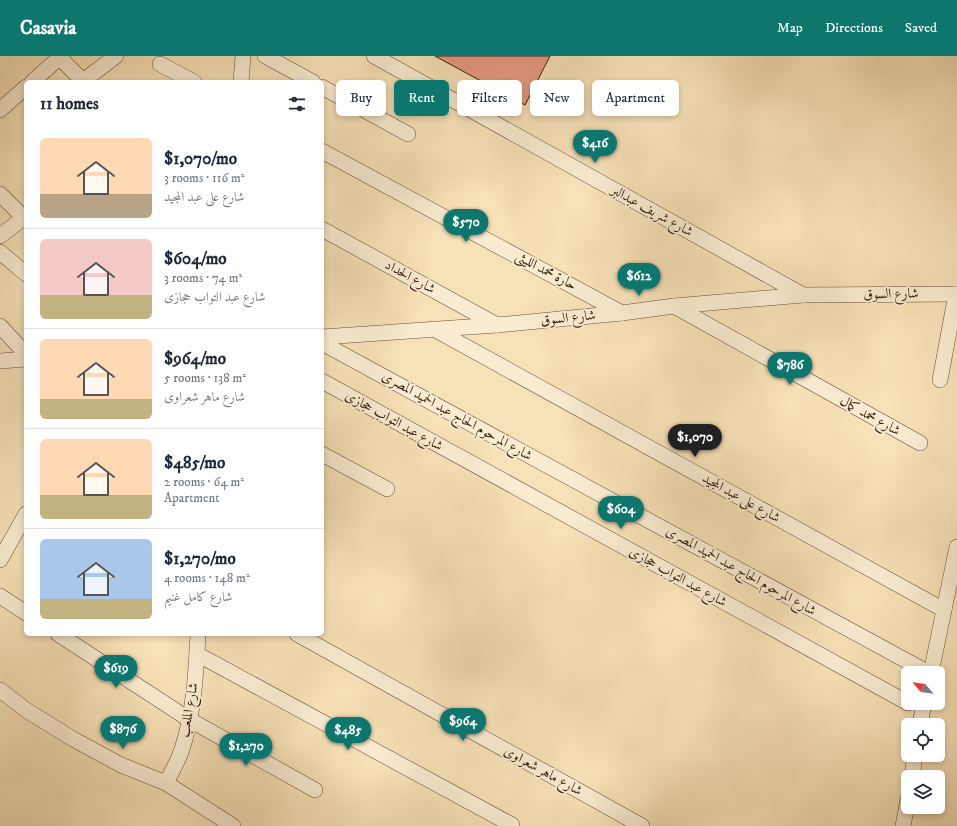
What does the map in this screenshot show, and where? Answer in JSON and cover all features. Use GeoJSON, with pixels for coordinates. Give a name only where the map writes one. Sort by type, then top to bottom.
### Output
{"type":"FeatureCollection","features":[{"type":"Feature","properties":{"kind":"street"},"geometry":{"type":"LineString","coordinates":[[84,80],[116,56]]}},
{"type":"Feature","properties":{"kind":"street"},"geometry":{"type":"LineString","coordinates":[[241,80],[244,56]]}},
{"type":"Feature","properties":{"kind":"street"},"geometry":{"type":"LineString","coordinates":[[265,56],[309,80]]}},
{"type":"Feature","properties":{"kind":"street","name":"شارع شريف عبدالبر"},"geometry":{"type":"LineString","coordinates":[[374,56],[804,295]]}},
{"type":"Feature","properties":{"kind":"street"},"geometry":{"type":"LineString","coordinates":[[34,80],[59,57],[82,80]]}},
{"type":"Feature","properties":{"kind":"street"},"geometry":{"type":"LineString","coordinates":[[160,64],[190,80]]}},
{"type":"Feature","properties":{"kind":"street"},"geometry":{"type":"LineString","coordinates":[[324,88],[408,134]]}},
{"type":"Feature","properties":{"kind":"street"},"geometry":{"type":"LineString","coordinates":[[0,110],[24,89]]}},
{"type":"Feature","properties":{"kind":"street","name":"حارة محمد الليثى"},"geometry":{"type":"LineString","coordinates":[[324,152],[622,312]]}},
{"type":"Feature","properties":{"kind":"street"},"geometry":{"type":"LineString","coordinates":[[0,194],[24,220],[0,236]]}},
{"type":"Feature","properties":{"kind":"street","name":"شارع الحداد"},"geometry":{"type":"LineString","coordinates":[[324,229],[497,324]]}},
{"type":"Feature","properties":{"kind":"street"},"geometry":{"type":"LineString","coordinates":[[0,252],[24,272]]}},
{"type":"Feature","properties":{"kind":"street"},"geometry":{"type":"LineString","coordinates":[[940,380],[957,294]]}},
{"type":"Feature","properties":{"kind":"street","name":"شارع السوق"},"geometry":{"type":"LineString","coordinates":[[324,337],[497,324],[674,306],[804,295],[957,294]]}},
{"type":"Feature","properties":{"kind":"street","name":"شارع محمد كمال"},"geometry":{"type":"LineString","coordinates":[[674,306],[920,443]]}},
{"type":"Feature","properties":{"kind":"street"},"geometry":{"type":"LineString","coordinates":[[0,326],[24,352]]}},
{"type":"Feature","properties":{"kind":"street","name":"شارع على عبد المجيد"},"geometry":{"type":"LineString","coordinates":[[434,329],[944,610]]}},
{"type":"Feature","properties":{"kind":"street","name":"شارع المرحوم الحاج عبد الحميد المصرى"},"geometry":{"type":"LineString","coordinates":[[324,343],[917,666]]}},
{"type":"Feature","properties":{"kind":"street"},"geometry":{"type":"LineString","coordinates":[[0,361],[24,359]]}},
{"type":"Feature","properties":{"kind":"street","name":"شارع عبد التواب حجازى"},"geometry":{"type":"LineString","coordinates":[[324,382],[901,699]]}},
{"type":"Feature","properties":{"kind":"street"},"geometry":{"type":"LineString","coordinates":[[324,455],[387,490]]}},
{"type":"Feature","properties":{"kind":"street"},"geometry":{"type":"LineString","coordinates":[[0,560],[24,519]]}},
{"type":"Feature","properties":{"kind":"street"},"geometry":{"type":"LineString","coordinates":[[932,666],[957,547]]}},
{"type":"Feature","properties":{"kind":"street"},"geometry":{"type":"LineString","coordinates":[[0,596],[24,612]]}},
{"type":"Feature","properties":{"kind":"street"},"geometry":{"type":"LineString","coordinates":[[61,636],[190,720],[315,790]]}},
{"type":"Feature","properties":{"kind":"street","name":"شارع الملعب"},"geometry":{"type":"LineString","coordinates":[[166,783],[181,752],[190,720],[198,636]]}},
{"type":"Feature","properties":{"kind":"street","name":"شارع ماهر شعراوى"},"geometry":{"type":"LineString","coordinates":[[301,636],[642,826]]}},
{"type":"Feature","properties":{"kind":"street"},"geometry":{"type":"LineString","coordinates":[[197,654],[512,825]]}},
{"type":"Feature","properties":{"kind":"street"},"geometry":{"type":"LineString","coordinates":[[0,690],[26,710],[73,739],[121,765],[166,783],[233,826]]}},
{"type":"Feature","properties":{"kind":"street"},"geometry":{"type":"LineString","coordinates":[[903,826],[905,814]]}},
{"type":"Feature","properties":{"kind":"building"},"geometry":{"type":"Polygon","coordinates":[[[435,56],[550,56],[538,80],[530,80],[530,95],[525,105],[522,103],[522,80],[479,80],[435,56]]]}}]}
